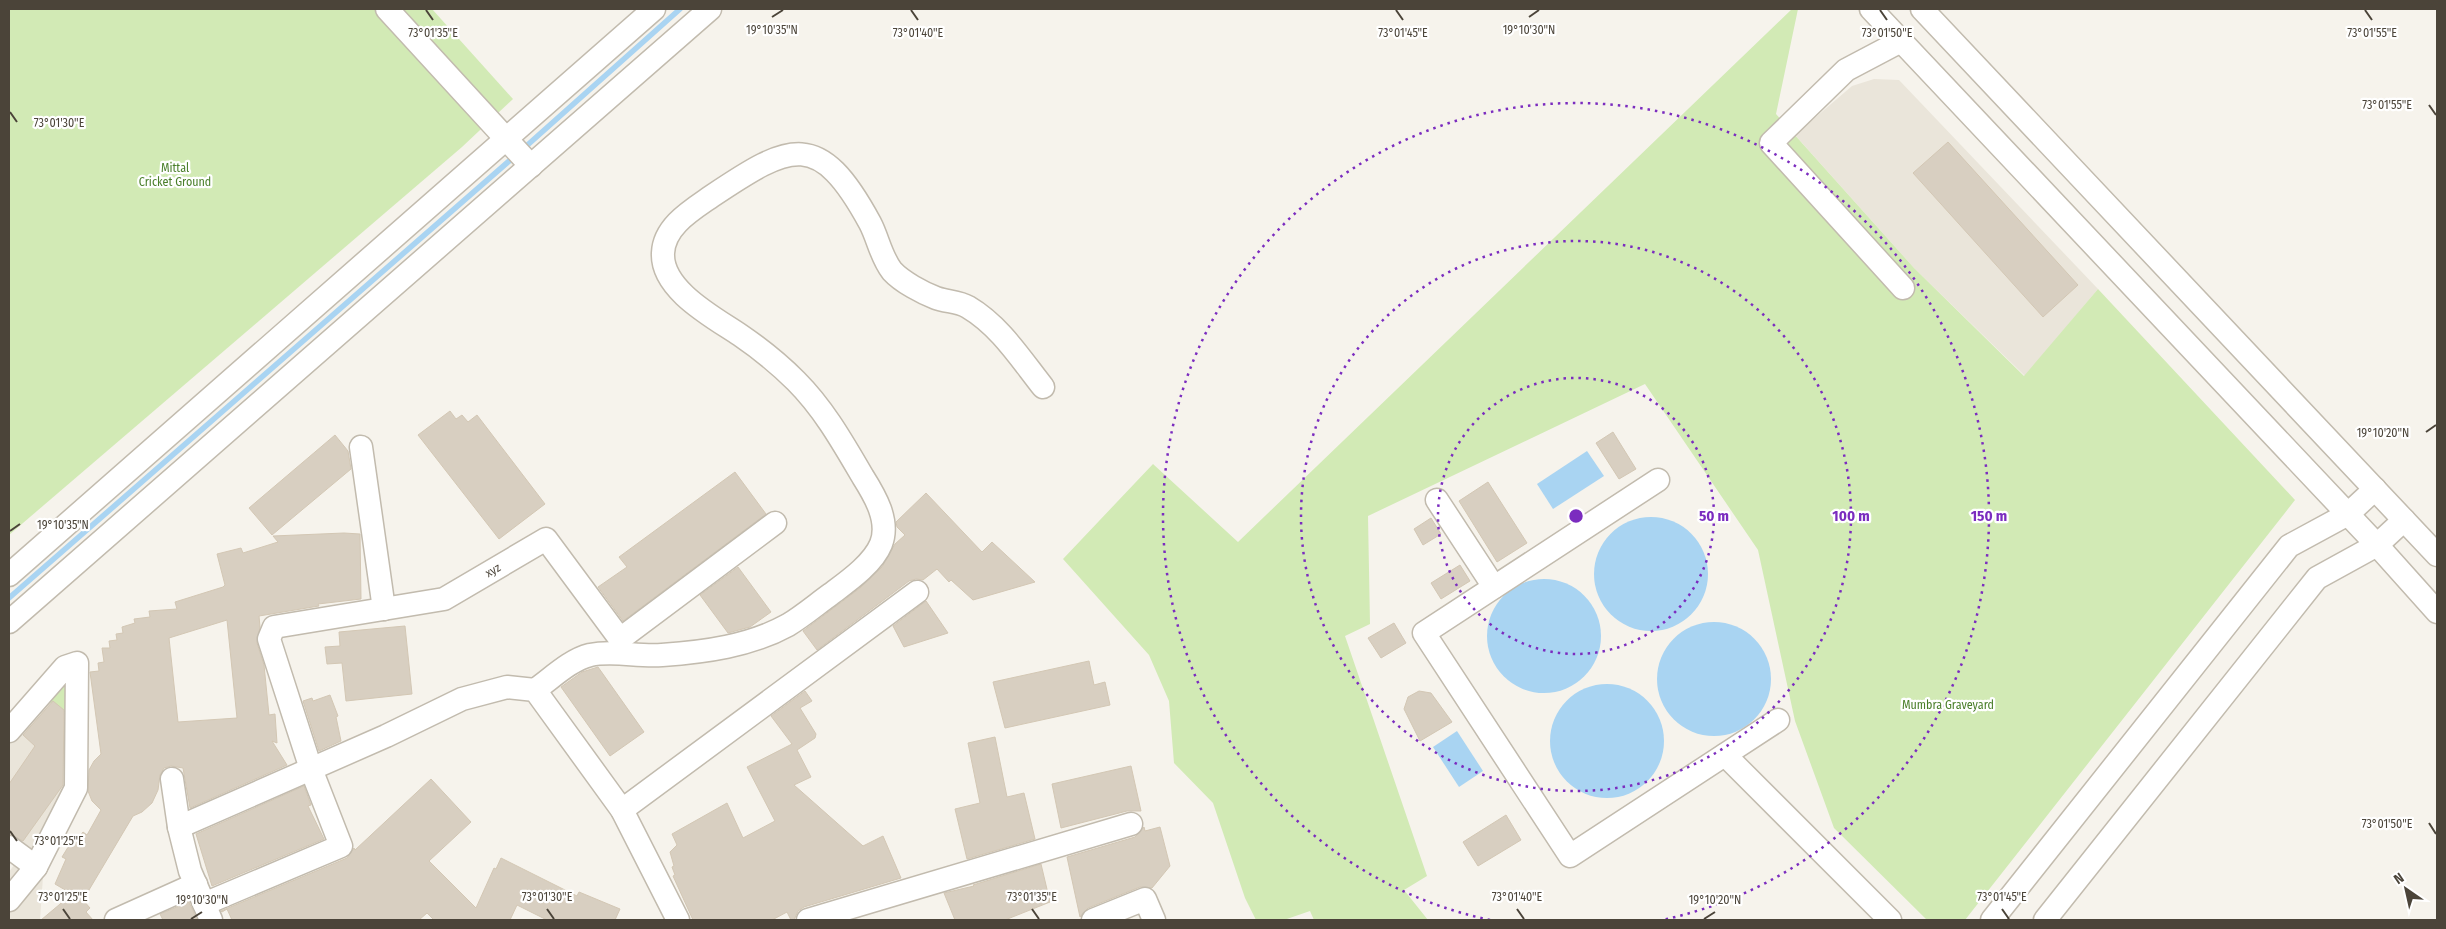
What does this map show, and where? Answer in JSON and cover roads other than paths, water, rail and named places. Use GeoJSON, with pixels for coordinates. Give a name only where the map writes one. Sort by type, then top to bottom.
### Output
{"type":"FeatureCollection","features":[{"type":"Feature","properties":{"kind":"street"},"geometry":{"type":"LineString","coordinates":[[387,9],[519,152]]}},
{"type":"Feature","properties":{"kind":"street"},"geometry":{"type":"LineString","coordinates":[[9,622],[519,152],[654,9]]}},
{"type":"Feature","properties":{"kind":"street"},"geometry":{"type":"LineString","coordinates":[[9,576],[519,152],[710,9]]}},
{"type":"Feature","properties":{"kind":"street"},"geometry":{"type":"LineString","coordinates":[[1871,9],[2348,514],[2437,612]]}},
{"type":"Feature","properties":{"kind":"street"},"geometry":{"type":"LineString","coordinates":[[1922,9],[2437,555]]}},
{"type":"Feature","properties":{"kind":"street"},"geometry":{"type":"LineString","coordinates":[[1902,41],[1846,70],[1771,143],[1903,288]]}},
{"type":"Feature","properties":{"kind":"street"},"geometry":{"type":"LineString","coordinates":[[179,827],[386,736],[462,699],[507,687],[535,690],[571,664],[586,656],[601,653],[660,656],[736,646],[779,629],[843,585],[874,556],[881,544],[884,531],[882,514],[839,435],[820,408],[794,379],[742,336],[702,312],[677,286],[664,266],[663,251],[670,231],[686,214],[747,172],[782,156],[803,152],[825,161],[856,199],[872,227],[882,253],[892,271],[935,298],[964,304],[992,322],[1043,387]]}},
{"type":"Feature","properties":{"kind":"street"},"geometry":{"type":"LineString","coordinates":[[361,448],[384,609]]}},
{"type":"Feature","properties":{"kind":"street"},"geometry":{"type":"LineString","coordinates":[[1658,480],[1424,633],[1570,856],[1778,720]]}},
{"type":"Feature","properties":{"kind":"street"},"geometry":{"type":"LineString","coordinates":[[1992,920],[2289,546],[2348,514],[2375,489]]}},
{"type":"Feature","properties":{"kind":"street"},"geometry":{"type":"LineString","coordinates":[[1437,500],[1494,587]]}},
{"type":"Feature","properties":{"kind":"street"},"geometry":{"type":"LineString","coordinates":[[2045,920],[2316,578],[2377,545],[2404,520]]}},
{"type":"Feature","properties":{"kind":"street","name":"xyz"},"geometry":{"type":"LineString","coordinates":[[311,769],[269,639],[274,627],[444,599],[546,539],[620,638],[775,523]]}},
{"type":"Feature","properties":{"kind":"street"},"geometry":{"type":"LineString","coordinates":[[622,810],[917,592]]}},
{"type":"Feature","properties":{"kind":"street"},"geometry":{"type":"LineString","coordinates":[[9,731],[64,667],[77,663],[76,788],[36,867],[9,900]]}},
{"type":"Feature","properties":{"kind":"street"},"geometry":{"type":"LineString","coordinates":[[535,690],[622,810],[678,920]]}},
{"type":"Feature","properties":{"kind":"street"},"geometry":{"type":"LineString","coordinates":[[1725,755],[1890,920]]}},
{"type":"Feature","properties":{"kind":"street"},"geometry":{"type":"LineString","coordinates":[[116,920],[204,903],[341,846],[311,769]]}},
{"type":"Feature","properties":{"kind":"street"},"geometry":{"type":"LineString","coordinates":[[172,780],[179,827],[190,871],[204,903]]}},
{"type":"Feature","properties":{"kind":"street"},"geometry":{"type":"LineString","coordinates":[[808,920],[836,916],[1131,824]]}},
{"type":"Feature","properties":{"kind":"street"},"geometry":{"type":"LineString","coordinates":[[9,846],[36,867]]}},
{"type":"Feature","properties":{"kind":"street"},"geometry":{"type":"LineString","coordinates":[[1093,920],[1146,898],[1154,920]]}},
{"type":"Feature","properties":{"kind":"water"},"geometry":{"type":"Polygon","coordinates":[[[1587,451],[1604,476],[1553,509],[1537,484],[1587,451]]]}},
{"type":"Feature","properties":{"kind":"water"},"geometry":{"type":"Polygon","coordinates":[[[1651,517],[1673,522],[1691,534],[1703,552],[1708,574],[1703,596],[1691,614],[1673,626],[1651,631],[1629,626],[1611,614],[1599,596],[1594,574],[1599,552],[1611,534],[1629,522],[1651,517]]]}},
{"type":"Feature","properties":{"kind":"water"},"geometry":{"type":"Polygon","coordinates":[[[1544,579],[1566,583],[1584,596],[1597,614],[1601,636],[1597,658],[1584,676],[1566,689],[1544,693],[1522,689],[1504,676],[1491,658],[1487,636],[1491,614],[1504,596],[1522,583],[1544,579]]]}},
{"type":"Feature","properties":{"kind":"water"},"geometry":{"type":"Polygon","coordinates":[[[1714,622],[1736,627],[1754,639],[1766,657],[1771,679],[1766,701],[1754,719],[1736,731],[1714,736],[1692,731],[1674,719],[1662,701],[1657,679],[1662,657],[1674,639],[1692,627],[1714,622]]]}},
{"type":"Feature","properties":{"kind":"water"},"geometry":{"type":"Polygon","coordinates":[[[1607,684],[1629,688],[1647,701],[1660,719],[1664,741],[1660,763],[1647,781],[1629,794],[1607,798],[1585,794],[1567,781],[1554,763],[1550,741],[1554,719],[1567,701],[1585,688],[1607,684]]]}},
{"type":"Feature","properties":{"kind":"water"},"geometry":{"type":"Polygon","coordinates":[[[1457,731],[1483,771],[1459,787],[1433,747],[1457,731]]]}},
{"type":"Feature","properties":{"kind":"waterway"},"geometry":{"type":"LineString","coordinates":[[523,149],[680,9]]}},
{"type":"Feature","properties":{"kind":"waterway"},"geometry":{"type":"LineString","coordinates":[[9,598],[516,155]]}},
{"type":"Feature","properties":{"kind":"park label","name":"Mittal Cricket Ground"},"geometry":{"type":"Point","coordinates":[175,175]}},
{"type":"Feature","properties":{"kind":"park label","name":"Mumbra Graveyard"},"geometry":{"type":"Point","coordinates":[1948,705]}}]}
